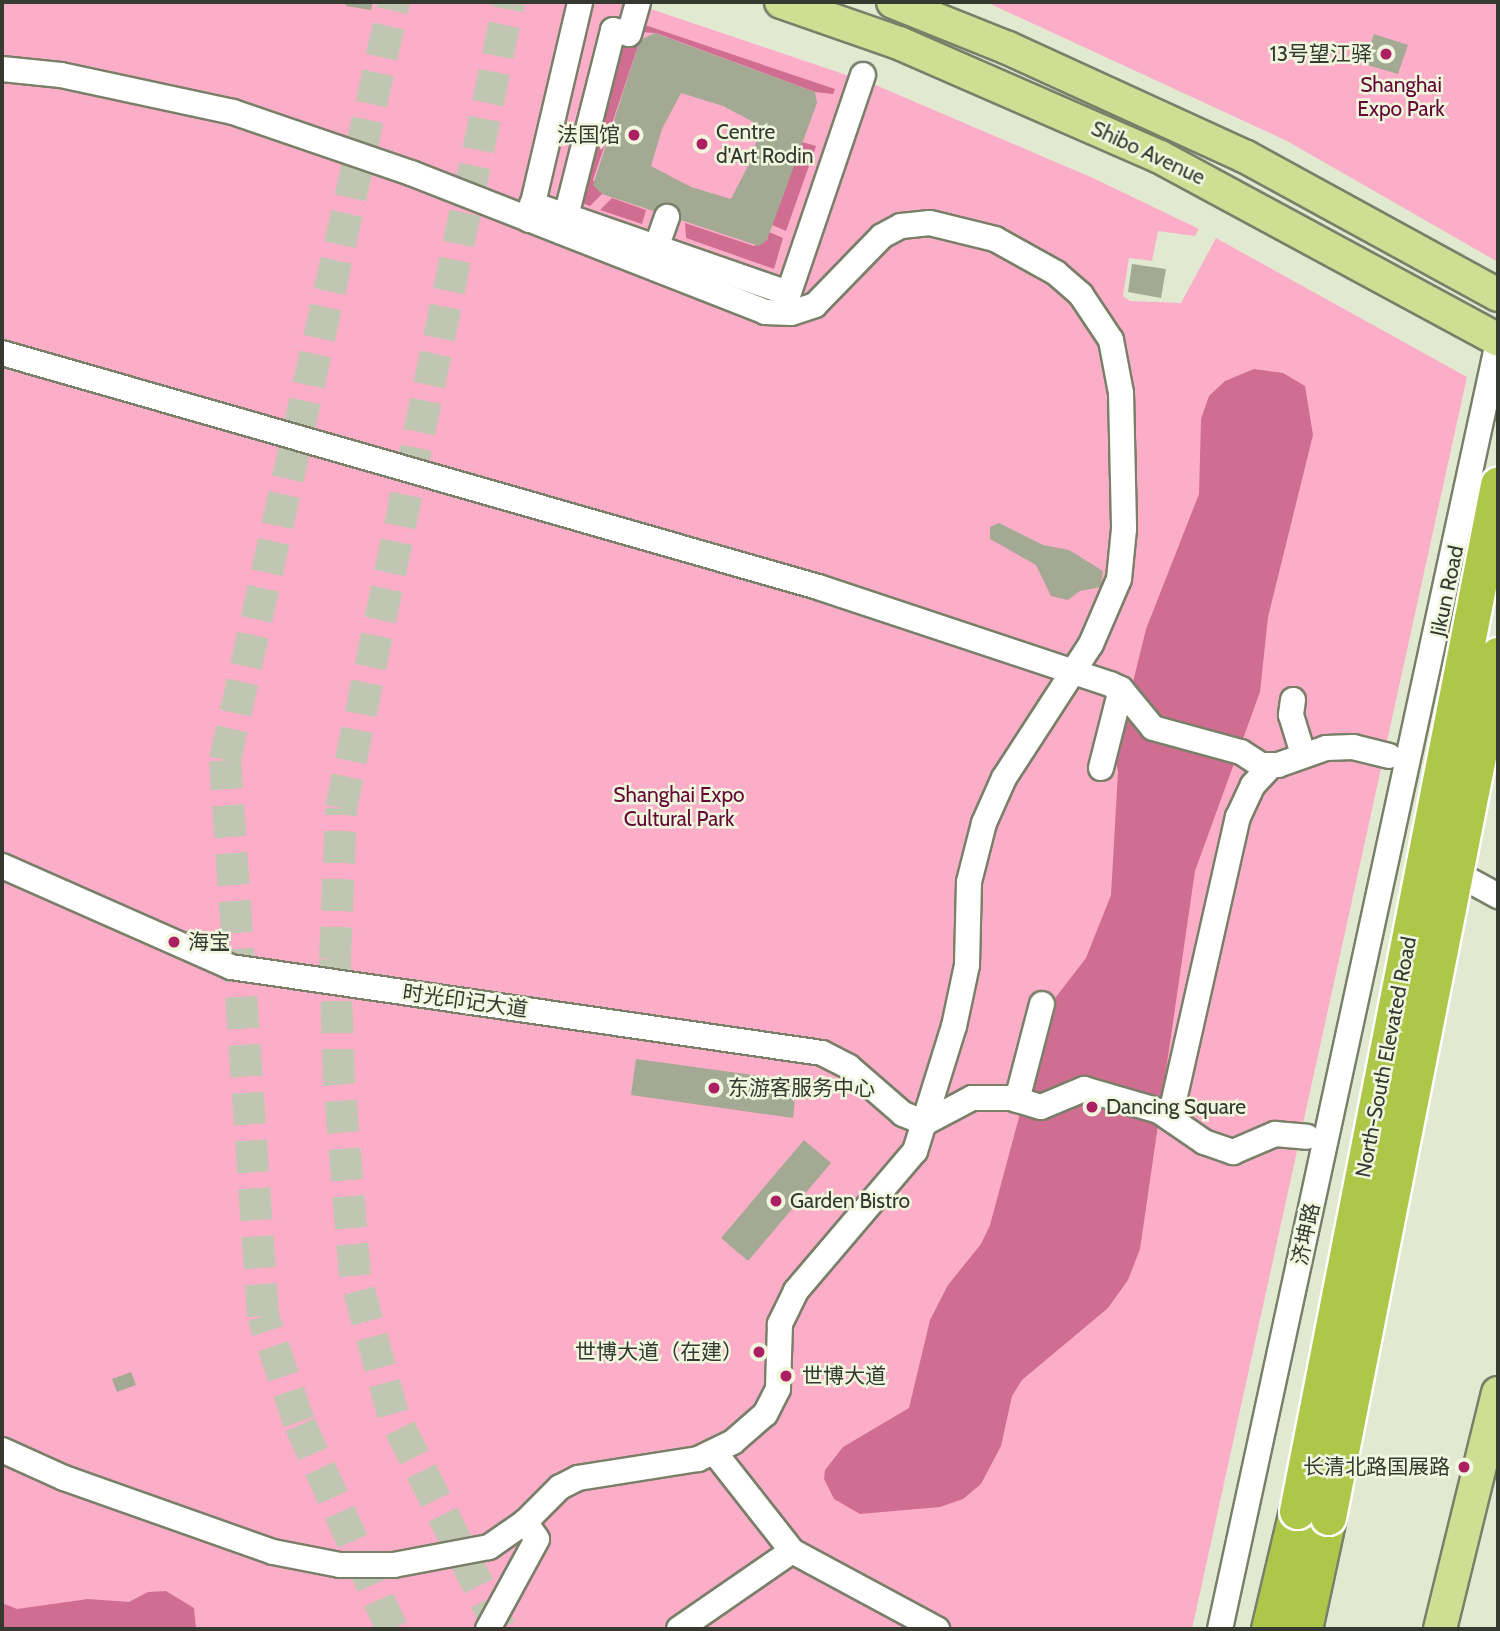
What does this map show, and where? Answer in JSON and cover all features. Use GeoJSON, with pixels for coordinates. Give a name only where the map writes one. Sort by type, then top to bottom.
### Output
{"type":"FeatureCollection","features":[{"type":"Feature","properties":{"kind":"highway","name":"North-South Elevated Road"},"geometry":{"type":"LineString","coordinates":[[1269,1629],[1297,1511],[1498,485]]}},
{"type":"Feature","properties":{"kind":"highway","name":"North-South Elevated Road"},"geometry":{"type":"LineString","coordinates":[[1304,1629],[1498,655]]}},
{"type":"Feature","properties":{"kind":"main road","name":"Shibo Avenue"},"geometry":{"type":"LineString","coordinates":[[781,2],[899,43],[1229,190],[1498,341]]}},
{"type":"Feature","properties":{"kind":"main road","name":"Shibo Avenue"},"geometry":{"type":"LineString","coordinates":[[893,2],[1007,48],[1246,156],[1498,295]]}},
{"type":"Feature","properties":{"kind":"main road"},"geometry":{"type":"LineString","coordinates":[[1440,1629],[1497,1402]]}},
{"type":"Feature","properties":{"kind":"main road"},"geometry":{"type":"LineString","coordinates":[[1462,1629],[1498,1481]]}},
{"type":"Feature","properties":{"kind":"street"},"geometry":{"type":"LineString","coordinates":[[531,212],[580,2]]}},
{"type":"Feature","properties":{"kind":"street"},"geometry":{"type":"LineString","coordinates":[[565,226],[613,30],[629,34],[638,2]]}},
{"type":"Feature","properties":{"kind":"street"},"geometry":{"type":"LineString","coordinates":[[573,29],[611,38]]}},
{"type":"Feature","properties":{"kind":"street"},"geometry":{"type":"LineString","coordinates":[[2,69],[61,75],[233,112],[531,212],[800,311],[825,297],[882,236],[901,226],[930,223],[995,239],[1024,252],[1082,295],[1101,322],[1115,356],[1121,393],[1124,529],[1119,579],[1072,674],[1004,778],[984,823],[969,882],[967,965],[925,1124],[909,1162],[796,1291],[780,1324],[780,1380],[765,1414],[715,1452],[579,1478],[560,1487],[525,1522],[489,1547],[447,1559],[394,1565],[340,1564],[274,1552],[64,1478],[2,1450]]}},
{"type":"Feature","properties":{"kind":"street"},"geometry":{"type":"LineString","coordinates":[[785,304],[863,75]]}},
{"type":"Feature","properties":{"kind":"street"},"geometry":{"type":"LineString","coordinates":[[554,113],[592,121]]}},
{"type":"Feature","properties":{"kind":"street"},"geometry":{"type":"LineString","coordinates":[[652,257],[667,216]]}},
{"type":"Feature","properties":{"kind":"street","name":"Jikun Road"},"geometry":{"type":"LineString","coordinates":[[1393,839],[1498,341]]}},
{"type":"Feature","properties":{"kind":"street"},"geometry":{"type":"LineString","coordinates":[[2,353],[818,587],[1121,689],[1153,728],[1241,752],[1270,767]]}},
{"type":"Feature","properties":{"kind":"street"},"geometry":{"type":"LineString","coordinates":[[1101,768],[1121,689]]}},
{"type":"Feature","properties":{"kind":"street"},"geometry":{"type":"LineString","coordinates":[[1293,700],[1291,715],[1303,754]]}},
{"type":"Feature","properties":{"kind":"street"},"geometry":{"type":"LineString","coordinates":[[1170,1118],[1238,817],[1248,793],[1270,767],[1303,754],[1353,747],[1389,756]]}},
{"type":"Feature","properties":{"kind":"street"},"geometry":{"type":"LineString","coordinates":[[1393,839],[1498,896]]}},
{"type":"Feature","properties":{"kind":"street","name":"济坤路"},"geometry":{"type":"LineString","coordinates":[[1220,1629],[1393,839]]}},
{"type":"Feature","properties":{"kind":"street","name":"时光印记大道"},"geometry":{"type":"LineString","coordinates":[[2,866],[231,967],[822,1053],[849,1067],[903,1114],[925,1124]]}},
{"type":"Feature","properties":{"kind":"street"},"geometry":{"type":"LineString","coordinates":[[1017,1100],[1042,1004]]}},
{"type":"Feature","properties":{"kind":"street"},"geometry":{"type":"LineString","coordinates":[[925,1124],[972,1098],[990,1095],[1041,1107],[1054,1106],[1084,1089],[1109,1093],[1170,1118],[1204,1142],[1233,1152],[1275,1134],[1307,1137]]}},
{"type":"Feature","properties":{"kind":"street"},"geometry":{"type":"LineString","coordinates":[[715,1452],[792,1551],[937,1629]]}},
{"type":"Feature","properties":{"kind":"street"},"geometry":{"type":"LineString","coordinates":[[488,1629],[537,1539],[525,1522]]}},
{"type":"Feature","properties":{"kind":"street"},"geometry":{"type":"LineString","coordinates":[[679,1629],[792,1551]]}},
{"type":"Feature","properties":{"kind":"green space","name":"Shanghai Expo Cultural Park"},"geometry":{"type":"Polygon","coordinates":[[[2,2],[630,2],[873,84],[1093,178],[1199,229],[1195,236],[1158,231],[1152,261],[1129,258],[1123,296],[1130,301],[1181,303],[1216,238],[1467,377],[1192,1629],[2,1629],[2,2]]]}},
{"type":"Feature","properties":{"kind":"green space","name":"Shanghai Expo Park"},"geometry":{"type":"Polygon","coordinates":[[[986,2],[1498,2],[1498,262],[1287,141],[986,2]]]}},
{"type":"Feature","properties":{"kind":"shaded area"},"geometry":{"type":"Polygon","coordinates":[[[642,24],[835,89],[833,94],[815,92],[656,33],[639,32],[642,24]]]}},
{"type":"Feature","properties":{"kind":"shaded area"},"geometry":{"type":"Polygon","coordinates":[[[618,37],[639,43],[593,180],[602,194],[590,206],[579,202],[618,37]]]}},
{"type":"Feature","properties":{"kind":"shaded area"},"geometry":{"type":"Polygon","coordinates":[[[802,142],[816,146],[786,231],[772,225],[802,142]]]}},
{"type":"Feature","properties":{"kind":"shaded area"},"geometry":{"type":"Polygon","coordinates":[[[612,198],[646,210],[642,224],[600,210],[612,198]]]}},
{"type":"Feature","properties":{"kind":"shaded area"},"geometry":{"type":"Polygon","coordinates":[[[685,223],[754,246],[767,240],[769,232],[783,238],[774,269],[686,238],[685,223]]]}},
{"type":"Feature","properties":{"kind":"shaded area"},"geometry":{"type":"Polygon","coordinates":[[[1254,369],[1283,373],[1305,386],[1313,435],[1268,617],[1260,692],[1195,871],[1140,1249],[1128,1280],[1108,1308],[1022,1380],[1012,1396],[1001,1446],[981,1484],[963,1499],[940,1507],[860,1514],[834,1499],[824,1479],[825,1470],[843,1447],[909,1408],[930,1320],[948,1285],[981,1244],[990,1225],[1049,1006],[1086,958],[1111,895],[1118,772],[1115,755],[1146,629],[1199,494],[1201,419],[1209,396],[1225,381],[1254,369]]]}},
{"type":"Feature","properties":{"kind":"shaded area"},"geometry":{"type":"Polygon","coordinates":[[[166,1591],[194,1608],[196,1629],[2,1629],[2,1603],[17,1609],[88,1599],[129,1602],[148,1592],[166,1591]]]}},
{"type":"Feature","properties":{"kind":"building"},"geometry":{"type":"Polygon","coordinates":[[[346,2],[373,2],[371,10],[346,6],[346,2]]]}},
{"type":"Feature","properties":{"kind":"building","name":"法国馆"},"geometry":{"type":"Polygon","coordinates":[[[655,33],[815,92],[817,103],[767,240],[759,246],[602,194],[593,185],[640,40],[655,33]],[[681,93],[662,129],[651,166],[691,187],[731,199],[750,162],[761,126],[723,106],[681,93]]]}},
{"type":"Feature","properties":{"kind":"building","name":"13号望江驿"},"geometry":{"type":"Polygon","coordinates":[[[1374,34],[1408,45],[1398,74],[1364,64],[1374,34]]]}},
{"type":"Feature","properties":{"kind":"building"},"geometry":{"type":"Polygon","coordinates":[[[1132,264],[1166,269],[1161,298],[1128,292],[1132,264]]]}},
{"type":"Feature","properties":{"kind":"building"},"geometry":{"type":"Polygon","coordinates":[[[999,523],[1043,545],[1069,550],[1103,571],[1101,587],[1080,591],[1068,600],[1051,596],[1036,565],[990,539],[990,527],[999,523]]]}},
{"type":"Feature","properties":{"kind":"building","name":"东游客服务中心"},"geometry":{"type":"Polygon","coordinates":[[[636,1059],[797,1081],[793,1118],[631,1095],[636,1059]]]}},
{"type":"Feature","properties":{"kind":"building","name":"Garden Bistro"},"geometry":{"type":"Polygon","coordinates":[[[804,1140],[831,1163],[748,1261],[721,1238],[804,1140]]]}},
{"type":"Feature","properties":{"kind":"building"},"geometry":{"type":"Polygon","coordinates":[[[131,1372],[136,1385],[117,1392],[112,1379],[131,1372]]]}},
{"type":"Feature","properties":{"kind":"tunnel"},"geometry":{"type":"LineString","coordinates":[[392,1629],[299,1422],[263,1316],[225,760],[394,2]]}},
{"type":"Feature","properties":{"kind":"tunnel"},"geometry":{"type":"LineString","coordinates":[[500,1629],[393,1414],[355,1276],[339,1081],[335,959],[341,808],[509,2]]}},
{"type":"Feature","properties":{"kind":"place","name":"13号望江驿"},"geometry":{"type":"Point","coordinates":[1386,54]}},
{"type":"Feature","properties":{"kind":"place","name":"法国馆"},"geometry":{"type":"Point","coordinates":[634,135]}},
{"type":"Feature","properties":{"kind":"place","name":"Centre d'Art Rodin"},"geometry":{"type":"Point","coordinates":[702,144]}},
{"type":"Feature","properties":{"kind":"place","name":"海宝"},"geometry":{"type":"Point","coordinates":[174,942]}},
{"type":"Feature","properties":{"kind":"place","name":"东游客服务中心"},"geometry":{"type":"Point","coordinates":[714,1088]}},
{"type":"Feature","properties":{"kind":"place","name":"Dancing Square"},"geometry":{"type":"Point","coordinates":[1092,1107]}},
{"type":"Feature","properties":{"kind":"place","name":"Garden Bistro"},"geometry":{"type":"Point","coordinates":[776,1201]}},
{"type":"Feature","properties":{"kind":"place","name":"世博大道（在建）"},"geometry":{"type":"Point","coordinates":[759,1352]}},
{"type":"Feature","properties":{"kind":"place","name":"世博大道"},"geometry":{"type":"Point","coordinates":[786,1376]}},
{"type":"Feature","properties":{"kind":"place","name":"长清北路国展路"},"geometry":{"type":"Point","coordinates":[1464,1467]}}]}
